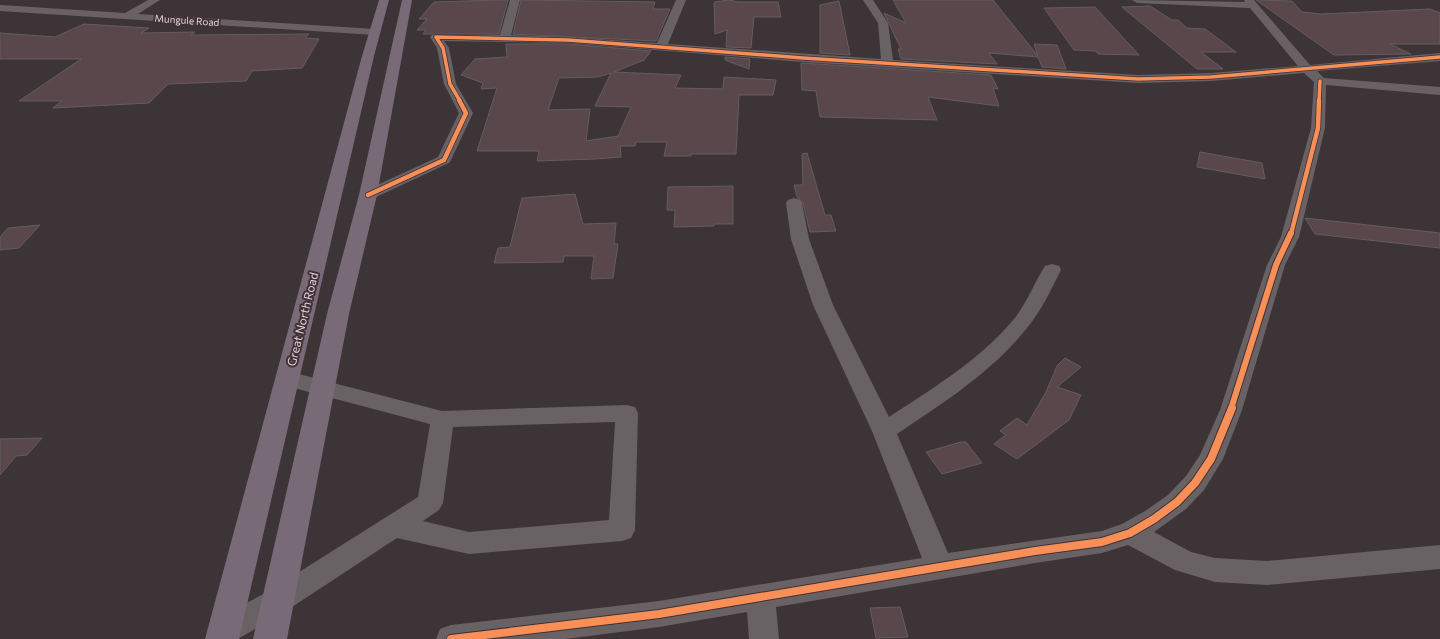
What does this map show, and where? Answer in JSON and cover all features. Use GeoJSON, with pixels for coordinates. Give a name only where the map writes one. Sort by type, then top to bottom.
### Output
{"type":"FeatureCollection","features":[{"type":"Feature","properties":{"kind":"highway","name":"Great North Road"},"geometry":{"type":"LineString","coordinates":[[223,635],[374,32],[384,0]]}},
{"type":"Feature","properties":{"kind":"highway"},"geometry":{"type":"LineString","coordinates":[[270,639],[338,314],[368,194],[407,0]]}},
{"type":"Feature","properties":{"kind":"street"},"geometry":{"type":"LineString","coordinates":[[128,16],[154,0]]}},
{"type":"Feature","properties":{"kind":"street"},"geometry":{"type":"LineString","coordinates":[[506,38],[515,0]]}},
{"type":"Feature","properties":{"kind":"street"},"geometry":{"type":"LineString","coordinates":[[662,47],[681,0]]}},
{"type":"Feature","properties":{"kind":"street"},"geometry":{"type":"LineString","coordinates":[[868,0],[883,23],[887,63]]}},
{"type":"Feature","properties":{"kind":"street"},"geometry":{"type":"LineString","coordinates":[[451,639],[659,614],[940,567],[1102,542],[1130,533],[1154,519],[1177,502],[1195,483],[1211,459],[1231,410],[1276,265],[1290,238],[1318,128],[1314,75],[1251,2],[1137,0]]}},
{"type":"Feature","properties":{"kind":"street","name":"Mungule Road"},"geometry":{"type":"LineString","coordinates":[[0,8],[374,32]]}},
{"type":"Feature","properties":{"kind":"street"},"geometry":{"type":"LineString","coordinates":[[368,194],[444,160],[466,113],[450,84],[443,48],[436,37],[568,40],[1138,79],[1314,75],[1440,57]]}},
{"type":"Feature","properties":{"kind":"street"},"geometry":{"type":"LineString","coordinates":[[1314,75],[1440,91]]}},
{"type":"Feature","properties":{"kind":"street"},"geometry":{"type":"LineString","coordinates":[[794,203],[800,239],[823,305],[884,432],[940,567]]}},
{"type":"Feature","properties":{"kind":"street"},"geometry":{"type":"LineString","coordinates":[[884,432],[962,376],[1001,344],[1021,323],[1039,296],[1052,270]]}},
{"type":"Feature","properties":{"kind":"street"},"geometry":{"type":"LineString","coordinates":[[287,379],[442,419],[627,413],[622,530],[469,543],[394,526]]}},
{"type":"Feature","properties":{"kind":"street"},"geometry":{"type":"LineString","coordinates":[[223,635],[430,503],[442,419]]}},
{"type":"Feature","properties":{"kind":"street"},"geometry":{"type":"LineString","coordinates":[[1130,533],[1185,562],[1215,570],[1267,574],[1440,557]]}},
{"type":"Feature","properties":{"kind":"street"},"geometry":{"type":"LineString","coordinates":[[760,597],[764,639]]}},
{"type":"Feature","properties":{"kind":"building"},"geometry":{"type":"Polygon","coordinates":[[[508,0],[499,34],[423,34],[426,30],[417,30],[427,19],[419,19],[434,2],[508,0]]]}},
{"type":"Feature","properties":{"kind":"building"},"geometry":{"type":"Polygon","coordinates":[[[521,0],[655,2],[653,9],[670,9],[656,41],[513,34],[521,0]]]}},
{"type":"Feature","properties":{"kind":"building"},"geometry":{"type":"Polygon","coordinates":[[[729,0],[738,2],[778,2],[781,17],[754,17],[751,48],[726,47],[727,30],[715,34],[714,2],[729,0]]]}},
{"type":"Feature","properties":{"kind":"building"},"geometry":{"type":"Polygon","coordinates":[[[893,0],[993,0],[1038,56],[1034,44],[1057,45],[1066,69],[1042,67],[1038,57],[989,53],[997,64],[901,59],[898,49],[901,49],[884,13],[906,23],[893,0]]]}},
{"type":"Feature","properties":{"kind":"building"},"geometry":{"type":"Polygon","coordinates":[[[1256,0],[1292,1],[1302,12],[1321,14],[1430,9],[1440,13],[1440,44],[1390,44],[1411,54],[1334,55],[1256,0]]]}},
{"type":"Feature","properties":{"kind":"building"},"geometry":{"type":"Polygon","coordinates":[[[839,1],[850,55],[820,53],[820,5],[839,1]]]}},
{"type":"Feature","properties":{"kind":"building"},"geometry":{"type":"Polygon","coordinates":[[[1150,6],[1172,20],[1178,20],[1187,28],[1205,29],[1236,52],[1201,52],[1223,69],[1197,69],[1122,7],[1150,6]]]}},
{"type":"Feature","properties":{"kind":"building"},"geometry":{"type":"Polygon","coordinates":[[[1095,7],[1139,55],[1098,54],[1096,51],[1074,50],[1044,8],[1095,7]]]}},
{"type":"Feature","properties":{"kind":"building"},"geometry":{"type":"Polygon","coordinates":[[[84,24],[149,28],[141,33],[195,32],[191,35],[309,34],[305,38],[319,39],[302,68],[252,71],[246,81],[168,84],[149,103],[53,108],[62,101],[19,101],[81,59],[0,59],[0,33],[55,37],[84,24]]]}},
{"type":"Feature","properties":{"kind":"building"},"geometry":{"type":"Polygon","coordinates":[[[506,44],[568,44],[651,51],[644,60],[614,72],[681,75],[675,88],[723,89],[724,77],[776,80],[773,95],[739,95],[736,154],[691,154],[691,156],[664,156],[667,142],[636,142],[635,146],[620,146],[621,157],[537,161],[539,151],[477,151],[497,88],[481,89],[483,83],[461,75],[475,59],[507,57],[506,44]],[[611,73],[598,77],[559,78],[548,110],[590,109],[586,141],[618,136],[631,107],[595,106],[611,73]]]}},
{"type":"Feature","properties":{"kind":"building"},"geometry":{"type":"Polygon","coordinates":[[[725,57],[750,59],[749,69],[725,60],[725,57]]]}},
{"type":"Feature","properties":{"kind":"building"},"geometry":{"type":"Polygon","coordinates":[[[801,63],[991,75],[998,89],[993,88],[999,106],[928,97],[937,120],[820,117],[816,91],[802,90],[801,63]]]}},
{"type":"Feature","properties":{"kind":"building"},"geometry":{"type":"Polygon","coordinates":[[[1200,152],[1262,163],[1265,179],[1197,167],[1200,152]]]}},
{"type":"Feature","properties":{"kind":"building"},"geometry":{"type":"Polygon","coordinates":[[[807,153],[825,215],[831,215],[836,231],[810,232],[803,203],[797,197],[794,185],[803,185],[802,154],[807,153]]]}},
{"type":"Feature","properties":{"kind":"building"},"geometry":{"type":"Polygon","coordinates":[[[733,186],[733,224],[674,227],[675,210],[667,210],[668,187],[733,186]]]}},
{"type":"Feature","properties":{"kind":"building"},"geometry":{"type":"Polygon","coordinates":[[[575,194],[583,224],[616,223],[614,244],[618,244],[613,278],[591,279],[594,256],[564,256],[563,262],[494,263],[498,248],[510,247],[522,198],[575,194]]]}},
{"type":"Feature","properties":{"kind":"building"},"geometry":{"type":"Polygon","coordinates":[[[1305,218],[1440,233],[1440,248],[1315,234],[1305,218]]]}},
{"type":"Feature","properties":{"kind":"building"},"geometry":{"type":"Polygon","coordinates":[[[40,225],[19,248],[0,250],[0,237],[8,228],[40,225]]]}},
{"type":"Feature","properties":{"kind":"building"},"geometry":{"type":"Polygon","coordinates":[[[1065,358],[1081,367],[1057,387],[1081,395],[1069,420],[1017,459],[994,444],[1006,435],[1000,431],[1017,418],[1027,425],[1046,392],[1057,366],[1065,358]]]}},
{"type":"Feature","properties":{"kind":"building"},"geometry":{"type":"Polygon","coordinates":[[[42,438],[27,455],[16,456],[0,475],[0,439],[42,438]]]}},
{"type":"Feature","properties":{"kind":"building"},"geometry":{"type":"Polygon","coordinates":[[[961,442],[966,442],[982,463],[942,474],[926,452],[961,442]]]}},
{"type":"Feature","properties":{"kind":"building"},"geometry":{"type":"Polygon","coordinates":[[[900,607],[908,637],[876,638],[870,608],[900,607]]]}},
{"type":"Feature","properties":{"kind":"cycle path"},"geometry":{"type":"LineString","coordinates":[[368,195],[444,160],[466,113],[450,84],[443,48],[436,37],[568,40],[803,58],[1138,79],[1211,77],[1440,57]]}},
{"type":"Feature","properties":{"kind":"cycle path"},"geometry":{"type":"LineString","coordinates":[[451,639],[659,614],[1035,551],[1102,542],[1130,533],[1154,519],[1177,502],[1195,483],[1211,459],[1231,410],[1276,265],[1290,237],[1318,128],[1320,81]]}}]}
